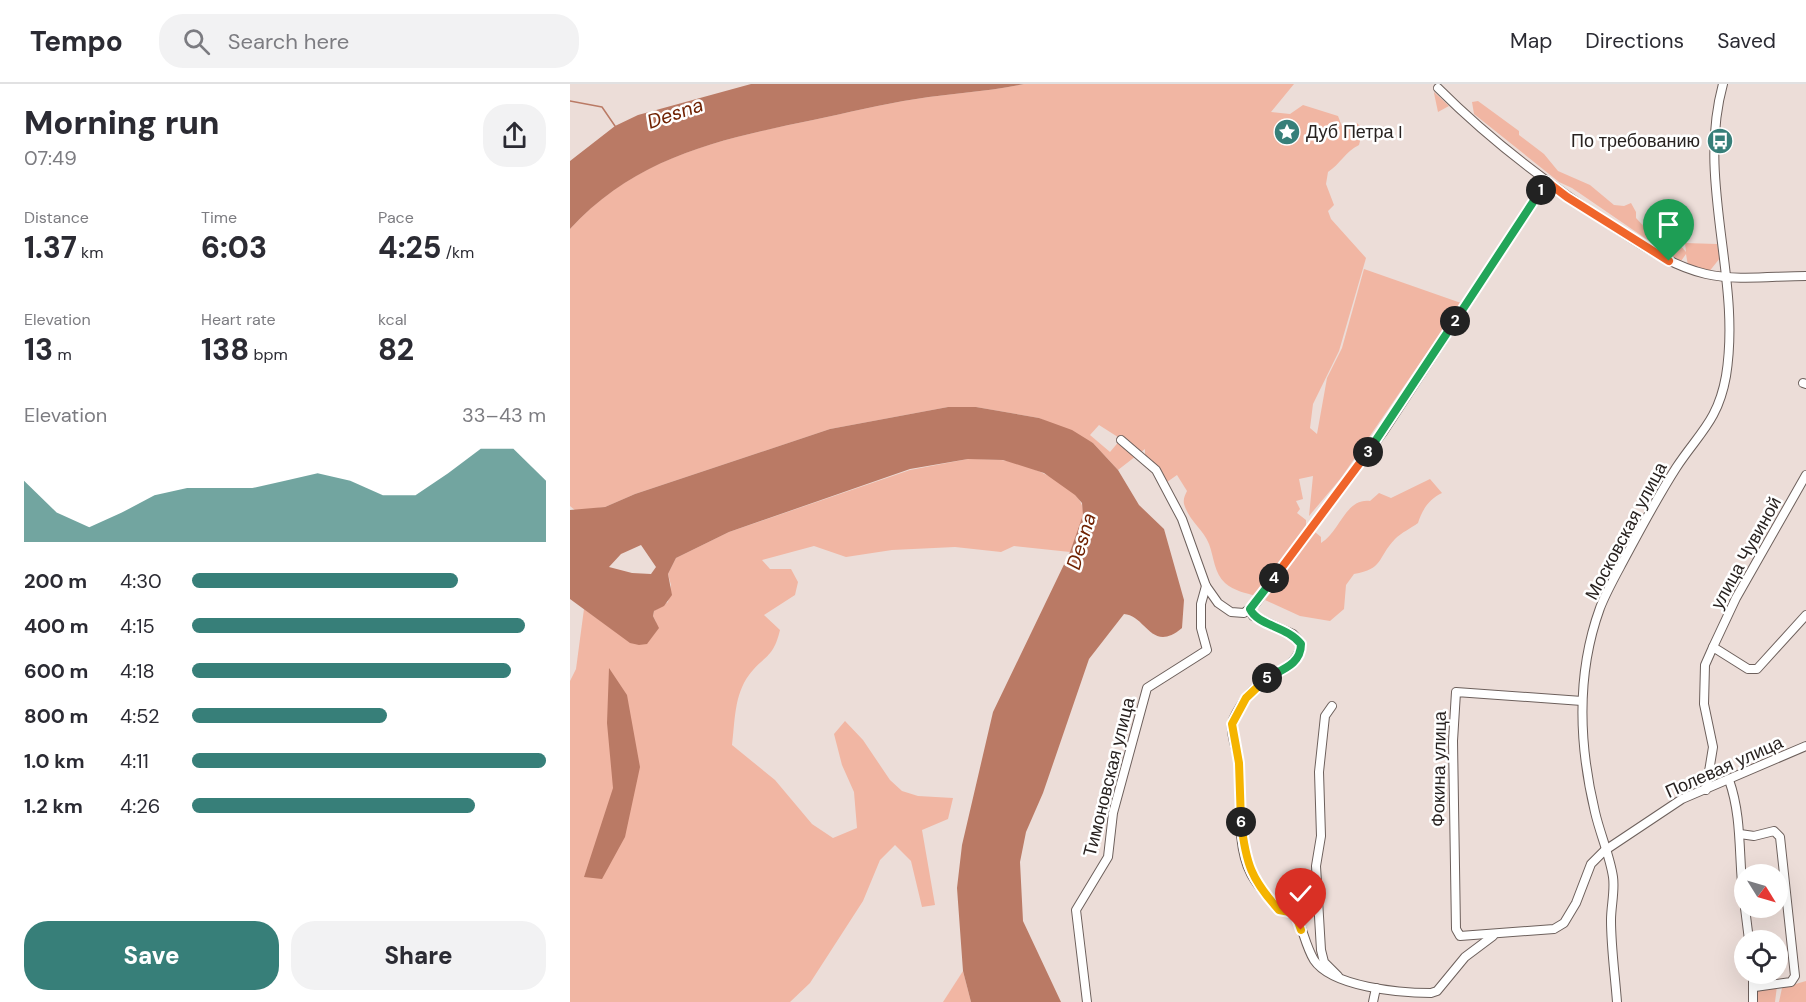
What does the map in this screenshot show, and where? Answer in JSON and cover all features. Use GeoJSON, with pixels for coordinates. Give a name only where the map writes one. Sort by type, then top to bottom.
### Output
{"type":"FeatureCollection","features":[{"type":"Feature","properties":{"kind":"street","name":"Московская улица"},"geometry":{"type":"LineString","coordinates":[[1617,1002],[1611,919],[1614,881],[1611,865],[1604,851],[1582,753],[1582,700],[1590,638],[1601,605],[1664,486],[1711,423],[1720,405],[1730,350],[1731,306],[1713,170],[1714,129],[1723,84]]}},
{"type":"Feature","properties":{"kind":"street"},"geometry":{"type":"LineString","coordinates":[[1438,88],[1455,105],[1567,197],[1660,257],[1699,272],[1727,276],[1806,276]]}},
{"type":"Feature","properties":{"kind":"street"},"geometry":{"type":"LineString","coordinates":[[1121,440],[1156,470],[1182,519],[1206,586],[1218,603],[1238,614],[1250,609],[1383,432],[1546,181]]}},
{"type":"Feature","properties":{"kind":"street","name":"улица Чувиной"},"geometry":{"type":"LineString","coordinates":[[1706,790],[1713,747],[1704,704],[1705,665],[1716,649],[1737,598],[1806,475]]}},
{"type":"Feature","properties":{"kind":"street","name":"Тимоновская улица"},"geometry":{"type":"LineString","coordinates":[[1087,1002],[1076,910],[1107,857],[1113,813],[1147,687],[1207,650],[1201,628],[1201,604],[1206,586]]}},
{"type":"Feature","properties":{"kind":"street"},"geometry":{"type":"LineString","coordinates":[[1250,609],[1259,620],[1293,634],[1301,644],[1301,654],[1294,663],[1265,679],[1246,698],[1232,724],[1239,763],[1239,799],[1244,845],[1251,874],[1279,910],[1295,913],[1307,947],[1325,973],[1344,981],[1376,988],[1419,993],[1437,991],[1465,957],[1494,935]]}},
{"type":"Feature","properties":{"kind":"street"},"geometry":{"type":"LineString","coordinates":[[1716,649],[1748,669],[1757,669],[1806,615]]}},
{"type":"Feature","properties":{"kind":"street","name":"Фокина улица"},"geometry":{"type":"LineString","coordinates":[[1494,935],[1460,936],[1456,929],[1453,741],[1456,692],[1582,700]]}},
{"type":"Feature","properties":{"kind":"street"},"geometry":{"type":"LineString","coordinates":[[1332,706],[1325,716],[1319,771],[1322,836],[1316,866],[1321,950],[1324,962],[1344,981]]}},
{"type":"Feature","properties":{"kind":"street","name":"Полевая улица"},"geometry":{"type":"LineString","coordinates":[[1494,935],[1554,929],[1564,923],[1576,903],[1591,864],[1604,851],[1663,811],[1806,746]]}},
{"type":"Feature","properties":{"kind":"street"},"geometry":{"type":"LineString","coordinates":[[1729,780],[1737,801],[1740,834],[1739,864]]}},
{"type":"Feature","properties":{"kind":"street"},"geometry":{"type":"LineString","coordinates":[[1740,834],[1754,836],[1774,831],[1780,837],[1795,976],[1791,982],[1755,987]]}},
{"type":"Feature","properties":{"kind":"street"},"geometry":{"type":"LineString","coordinates":[[1752,1002],[1755,984]]}},
{"type":"Feature","properties":{"kind":"street"},"geometry":{"type":"LineString","coordinates":[[1373,1002],[1376,988]]}},
{"type":"Feature","properties":{"kind":"shaded area"},"geometry":{"type":"Polygon","coordinates":[[[1024,84],[1294,84],[1271,112],[1290,114],[1303,105],[1338,116],[1343,129],[1357,123],[1363,129],[1359,145],[1328,172],[1326,184],[1334,205],[1328,211],[1331,219],[1366,258],[1339,351],[1313,404],[1310,428],[1317,434],[1327,378],[1342,348],[1364,269],[1461,303],[1341,478],[1309,516],[1313,476],[1299,479],[1303,499],[1296,501],[1300,509],[1297,513],[1306,520],[1306,529],[1256,596],[1232,588],[1221,579],[1206,539],[1186,510],[1184,500],[1187,491],[1177,475],[1167,482],[1161,470],[1145,455],[1145,449],[1118,470],[1093,443],[1039,418],[976,407],[948,407],[830,429],[635,494],[605,507],[576,511],[570,506],[570,229],[596,204],[623,184],[652,167],[713,144],[890,103],[1024,84]],[[1099,425],[1090,435],[1110,452],[1121,439],[1099,425]]]}},
{"type":"Feature","properties":{"kind":"shaded area"},"geometry":{"type":"Polygon","coordinates":[[[1434,92],[1449,106],[1438,112],[1434,92]]]}},
{"type":"Feature","properties":{"kind":"shaded area"},"geometry":{"type":"Polygon","coordinates":[[[1478,101],[1519,131],[1519,135],[1544,154],[1558,171],[1590,185],[1614,205],[1624,206],[1631,203],[1636,212],[1636,218],[1658,239],[1680,245],[1686,252],[1685,243],[1717,244],[1720,258],[1708,273],[1688,266],[1686,254],[1681,261],[1677,260],[1572,188],[1559,182],[1474,114],[1472,102],[1478,101]]]}},
{"type":"Feature","properties":{"kind":"shaded area"},"geometry":{"type":"Polygon","coordinates":[[[968,459],[1001,460],[1033,469],[1057,481],[1076,495],[1081,503],[1083,515],[1070,552],[1014,546],[1001,552],[955,547],[892,550],[846,557],[814,546],[762,560],[770,569],[791,569],[798,582],[795,595],[764,615],[780,630],[771,651],[749,675],[740,691],[732,745],[775,780],[812,824],[833,838],[857,828],[854,792],[842,765],[834,734],[845,721],[863,740],[890,780],[902,791],[918,796],[953,798],[948,819],[922,830],[935,905],[922,907],[911,861],[895,845],[880,860],[863,901],[810,983],[790,1002],[570,1002],[570,681],[576,669],[584,609],[630,642],[656,622],[653,616],[654,611],[668,602],[671,585],[668,574],[676,558],[729,532],[910,470],[968,459]]]}},
{"type":"Feature","properties":{"kind":"shaded area"},"geometry":{"type":"Polygon","coordinates":[[[1430,479],[1442,493],[1427,505],[1418,523],[1395,539],[1375,566],[1354,574],[1346,585],[1344,609],[1330,621],[1300,616],[1265,600],[1315,532],[1321,537],[1321,543],[1328,538],[1354,505],[1361,501],[1370,501],[1379,493],[1391,498],[1430,479]]]}},
{"type":"Feature","properties":{"kind":"shaded area"},"geometry":{"type":"Polygon","coordinates":[[[963,971],[971,1002],[943,1002],[963,971]]]}},
{"type":"Feature","properties":{"kind":"shaded area"},"geometry":{"type":"Polygon","coordinates":[[[1806,981],[1806,1002],[1779,1002],[1782,988],[1806,981]]]}},
{"type":"Feature","properties":{"kind":"shaded area"},"geometry":{"type":"Polygon","coordinates":[[[1777,986],[1775,1002],[1756,1002],[1758,990],[1777,986]]]}},
{"type":"Feature","properties":{"kind":"water","name":"Desna"},"geometry":{"type":"Polygon","coordinates":[[[751,84],[1024,84],[890,103],[713,144],[652,167],[623,184],[596,204],[570,229],[570,161],[615,126],[638,115],[751,84]]]}},
{"type":"Feature","properties":{"kind":"water","name":"Desna"},"geometry":{"type":"Polygon","coordinates":[[[948,407],[976,407],[1039,418],[1072,430],[1093,443],[1118,470],[1139,505],[1164,529],[1184,600],[1182,628],[1172,635],[1163,637],[1150,631],[1132,616],[1124,614],[1089,659],[1043,793],[1026,832],[1020,862],[1023,921],[1061,1002],[971,1002],[963,971],[957,888],[962,845],[993,712],[1070,552],[1083,515],[1082,503],[1075,495],[1044,473],[1003,460],[968,459],[910,469],[729,532],[676,558],[668,574],[672,595],[664,606],[654,611],[653,616],[659,628],[647,644],[630,643],[570,599],[570,510],[605,507],[635,494],[830,429],[948,407]],[[641,545],[621,554],[609,567],[632,573],[651,574],[656,567],[641,545]]]}},
{"type":"Feature","properties":{"kind":"water"},"geometry":{"type":"Polygon","coordinates":[[[609,668],[627,695],[640,767],[625,837],[602,879],[584,877],[613,788],[607,723],[609,668]]]}},
{"type":"Feature","properties":{"kind":"waterway"},"geometry":{"type":"LineString","coordinates":[[570,101],[602,107],[615,126]]}},
{"type":"Feature","properties":{"kind":"place","name":"Дуб Петра I"},"geometry":{"type":"Point","coordinates":[1287,132]}},
{"type":"Feature","properties":{"kind":"place","name":"По требованию"},"geometry":{"type":"Point","coordinates":[1720,141]}},
{"type":"Feature","properties":{"kind":"route"},"geometry":{"type":"LineString","coordinates":[[1301,930],[1295,913],[1279,910],[1268,898],[1251,874],[1246,860],[1239,799],[1239,763],[1232,724],[1246,698],[1265,679],[1294,663],[1301,654],[1301,644],[1293,634],[1253,616],[1250,609],[1383,432],[1546,181],[1567,197],[1669,261]]}}]}
